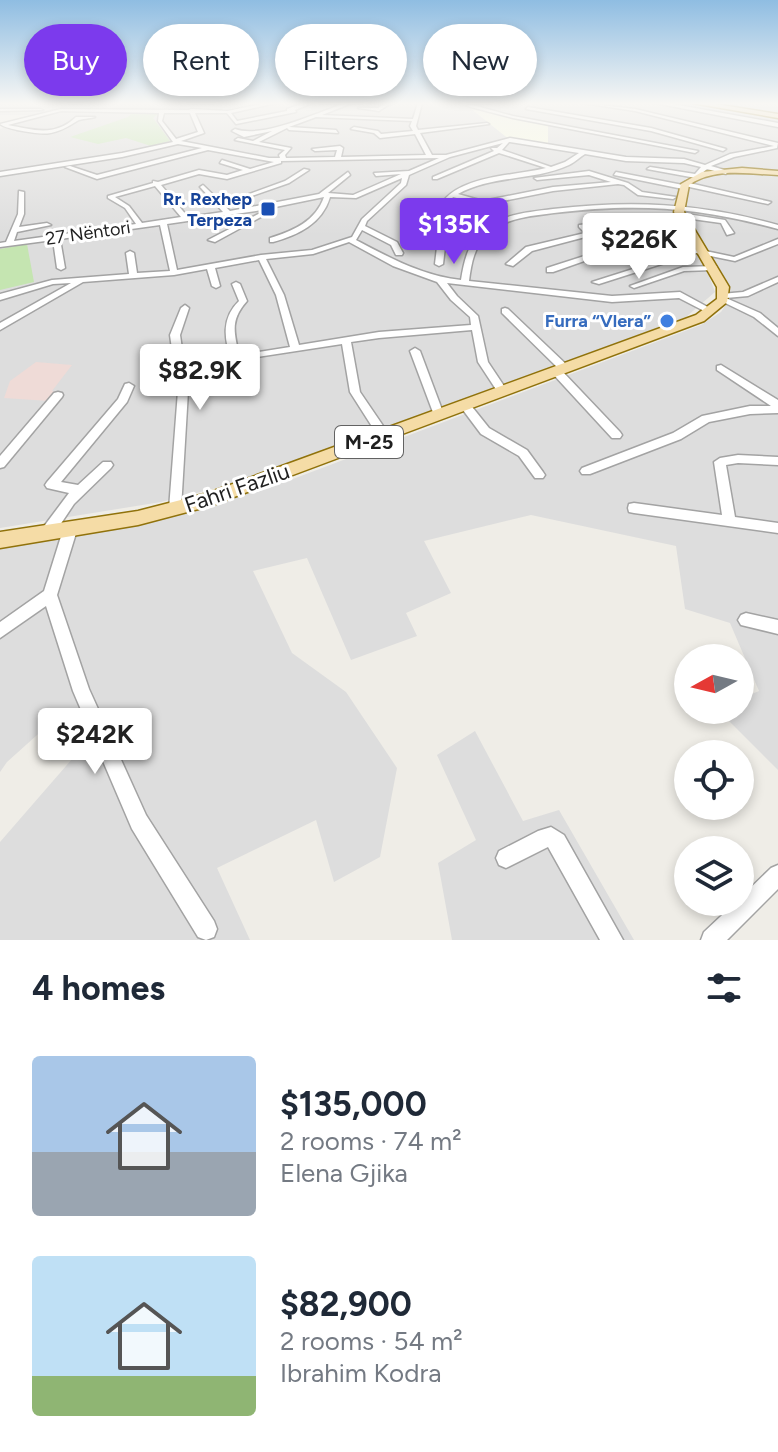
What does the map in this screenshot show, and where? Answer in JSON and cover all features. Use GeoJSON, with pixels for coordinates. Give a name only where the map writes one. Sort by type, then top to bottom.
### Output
{"type":"FeatureCollection","features":[{"type":"Feature","properties":{"kind":"main road"},"geometry":{"type":"LineString","coordinates":[[719,302],[723,287],[694,237],[682,201],[699,171],[778,173]]}},
{"type":"Feature","properties":{"kind":"main road","name":"Fahri Fazliu"},"geometry":{"type":"LineString","coordinates":[[0,540],[175,509],[234,491],[683,325],[719,302]]}},
{"type":"Feature","properties":{"kind":"street"},"geometry":{"type":"LineString","coordinates":[[0,174],[122,155],[153,147]]}},
{"type":"Feature","properties":{"kind":"street"},"geometry":{"type":"LineString","coordinates":[[204,147],[283,158],[448,156]]}},
{"type":"Feature","properties":{"kind":"street"},"geometry":{"type":"LineString","coordinates":[[141,226],[127,207],[110,197],[202,171],[231,177],[254,172],[283,158],[289,149],[269,147]]}},
{"type":"Feature","properties":{"kind":"street"},"geometry":{"type":"LineString","coordinates":[[424,147],[430,156]]}},
{"type":"Feature","properties":{"kind":"street","name":"27 Nëntori"},"geometry":{"type":"LineString","coordinates":[[0,245],[228,213],[324,195],[354,197],[407,172],[481,147]]}},
{"type":"Feature","properties":{"kind":"street"},"geometry":{"type":"LineString","coordinates":[[486,147],[551,168]]}},
{"type":"Feature","properties":{"kind":"street"},"geometry":{"type":"LineString","coordinates":[[435,178],[503,147]]}},
{"type":"Feature","properties":{"kind":"street"},"geometry":{"type":"LineString","coordinates":[[549,147],[620,158],[684,161],[699,171]]}},
{"type":"Feature","properties":{"kind":"street"},"geometry":{"type":"LineString","coordinates":[[439,264],[441,247],[435,240],[434,229],[438,207],[456,191],[509,175],[572,162],[589,147]]}},
{"type":"Feature","properties":{"kind":"street"},"geometry":{"type":"LineString","coordinates":[[676,147],[695,151]]}},
{"type":"Feature","properties":{"kind":"street"},"geometry":{"type":"LineString","coordinates":[[714,147],[723,149]]}},
{"type":"Feature","properties":{"kind":"street"},"geometry":{"type":"LineString","coordinates":[[743,147],[752,149]]}},
{"type":"Feature","properties":{"kind":"street"},"geometry":{"type":"LineString","coordinates":[[652,159],[695,151],[770,147]]}},
{"type":"Feature","properties":{"kind":"street"},"geometry":{"type":"LineString","coordinates":[[68,167],[97,177],[163,163],[209,148]]}},
{"type":"Feature","properties":{"kind":"street"},"geometry":{"type":"LineString","coordinates":[[315,149],[340,148],[338,158]]}},
{"type":"Feature","properties":{"kind":"street"},"geometry":{"type":"LineString","coordinates":[[620,158],[625,149]]}},
{"type":"Feature","properties":{"kind":"street"},"geometry":{"type":"LineString","coordinates":[[650,169],[699,171],[752,149]]}},
{"type":"Feature","properties":{"kind":"street"},"geometry":{"type":"LineString","coordinates":[[483,189],[594,168],[611,156]]}},
{"type":"Feature","properties":{"kind":"street"},"geometry":{"type":"LineString","coordinates":[[222,162],[254,172]]}},
{"type":"Feature","properties":{"kind":"street"},"geometry":{"type":"LineString","coordinates":[[594,168],[640,194],[682,201],[777,225]]}},
{"type":"Feature","properties":{"kind":"street"},"geometry":{"type":"LineString","coordinates":[[594,168],[682,201],[723,221],[729,229]]}},
{"type":"Feature","properties":{"kind":"street"},"geometry":{"type":"LineString","coordinates":[[242,190],[287,182],[306,170]]}},
{"type":"Feature","properties":{"kind":"street"},"geometry":{"type":"LineString","coordinates":[[0,297],[40,284],[211,268],[261,257],[313,252],[352,241],[364,220],[402,186],[407,172]]}},
{"type":"Feature","properties":{"kind":"street","name":"27 Nëntori"},"geometry":{"type":"LineString","coordinates":[[376,174],[407,172]]}},
{"type":"Feature","properties":{"kind":"street"},"geometry":{"type":"LineString","coordinates":[[273,240],[316,219],[323,212],[324,195],[348,174]]}},
{"type":"Feature","properties":{"kind":"street"},"geometry":{"type":"LineString","coordinates":[[231,177],[242,190],[273,206]]}},
{"type":"Feature","properties":{"kind":"street"},"geometry":{"type":"LineString","coordinates":[[155,182],[186,219]]}},
{"type":"Feature","properties":{"kind":"street"},"geometry":{"type":"LineString","coordinates":[[452,195],[483,203],[498,198],[622,182]]}},
{"type":"Feature","properties":{"kind":"street"},"geometry":{"type":"LineString","coordinates":[[203,187],[228,213]]}},
{"type":"Feature","properties":{"kind":"street"},"geometry":{"type":"LineString","coordinates":[[9,244],[22,208],[21,192]]}},
{"type":"Feature","properties":{"kind":"street"},"geometry":{"type":"LineString","coordinates":[[682,201],[581,226],[623,259],[694,237]]}},
{"type":"Feature","properties":{"kind":"street"},"geometry":{"type":"LineString","coordinates":[[465,283],[468,260],[474,246],[488,229],[499,223],[563,209],[632,203],[768,202]]}},
{"type":"Feature","properties":{"kind":"street"},"geometry":{"type":"LineString","coordinates":[[212,240],[273,206]]}},
{"type":"Feature","properties":{"kind":"street"},"geometry":{"type":"LineString","coordinates":[[163,222],[174,273]]}},
{"type":"Feature","properties":{"kind":"street"},"geometry":{"type":"LineString","coordinates":[[409,224],[434,229]]}},
{"type":"Feature","properties":{"kind":"street"},"geometry":{"type":"LineString","coordinates":[[15,230],[47,225]]}},
{"type":"Feature","properties":{"kind":"street"},"geometry":{"type":"LineString","coordinates":[[361,227],[394,244],[399,253]]}},
{"type":"Feature","properties":{"kind":"street"},"geometry":{"type":"LineString","coordinates":[[510,264],[529,249],[589,234]]}},
{"type":"Feature","properties":{"kind":"street"},"geometry":{"type":"LineString","coordinates":[[56,237],[61,268]]}},
{"type":"Feature","properties":{"kind":"street"},"geometry":{"type":"LineString","coordinates":[[352,241],[396,264],[440,280],[612,299],[680,295],[719,302],[757,315],[778,333]]}},
{"type":"Feature","properties":{"kind":"street"},"geometry":{"type":"LineString","coordinates":[[596,282],[702,250],[735,259],[778,241]]}},
{"type":"Feature","properties":{"kind":"street"},"geometry":{"type":"LineString","coordinates":[[550,270],[610,250]]}},
{"type":"Feature","properties":{"kind":"street"},"geometry":{"type":"LineString","coordinates":[[130,253],[134,277]]}},
{"type":"Feature","properties":{"kind":"street"},"geometry":{"type":"LineString","coordinates":[[261,257],[280,295],[295,348]]}},
{"type":"Feature","properties":{"kind":"street"},"geometry":{"type":"LineString","coordinates":[[211,268],[216,286]]}},
{"type":"Feature","properties":{"kind":"street"},"geometry":{"type":"LineString","coordinates":[[634,286],[683,269],[713,268]]}},
{"type":"Feature","properties":{"kind":"street"},"geometry":{"type":"LineString","coordinates":[[0,327],[82,280]]}},
{"type":"Feature","properties":{"kind":"street"},"geometry":{"type":"LineString","coordinates":[[440,280],[474,316],[483,362],[503,392]]}},
{"type":"Feature","properties":{"kind":"street"},"geometry":{"type":"LineString","coordinates":[[719,302],[777,280]]}},
{"type":"Feature","properties":{"kind":"street"},"geometry":{"type":"LineString","coordinates":[[236,284],[243,301],[233,309],[227,321],[235,359],[346,339],[477,327]]}},
{"type":"Feature","properties":{"kind":"street"},"geometry":{"type":"LineString","coordinates":[[175,509],[183,391],[175,335],[185,308]]}},
{"type":"Feature","properties":{"kind":"street"},"geometry":{"type":"LineString","coordinates":[[505,311],[616,435]]}},
{"type":"Feature","properties":{"kind":"street"},"geometry":{"type":"LineString","coordinates":[[346,339],[355,392],[384,436]]}},
{"type":"Feature","properties":{"kind":"street"},"geometry":{"type":"LineString","coordinates":[[415,351],[439,415]]}},
{"type":"Feature","properties":{"kind":"street"},"geometry":{"type":"LineString","coordinates":[[721,368],[778,407]]}},
{"type":"Feature","properties":{"kind":"street"},"geometry":{"type":"LineString","coordinates":[[81,490],[51,485],[123,400],[129,386]]}},
{"type":"Feature","properties":{"kind":"street"},"geometry":{"type":"LineString","coordinates":[[0,464],[58,395]]}},
{"type":"Feature","properties":{"kind":"street"},"geometry":{"type":"LineString","coordinates":[[465,406],[485,431],[523,453],[539,475]]}},
{"type":"Feature","properties":{"kind":"street"},"geometry":{"type":"LineString","coordinates":[[586,471],[677,436],[706,419],[778,407]]}},
{"type":"Feature","properties":{"kind":"street"},"geometry":{"type":"LineString","coordinates":[[729,521],[720,462],[738,459],[778,461]]}},
{"type":"Feature","properties":{"kind":"street"},"geometry":{"type":"LineString","coordinates":[[47,533],[81,490],[107,465]]}},
{"type":"Feature","properties":{"kind":"street"},"geometry":{"type":"LineString","coordinates":[[634,508],[778,528]]}},
{"type":"Feature","properties":{"kind":"street"},"geometry":{"type":"LineString","coordinates":[[70,530],[50,595],[81,691],[139,822],[206,929]]}},
{"type":"Feature","properties":{"kind":"street"},"geometry":{"type":"LineString","coordinates":[[0,631],[50,595]]}},
{"type":"Feature","properties":{"kind":"street"},"geometry":{"type":"LineString","coordinates":[[746,620],[778,627]]}},
{"type":"Feature","properties":{"kind":"street"},"geometry":{"type":"LineString","coordinates":[[506,858],[551,837],[557,842],[612,940]]}},
{"type":"Feature","properties":{"kind":"street"},"geometry":{"type":"LineString","coordinates":[[712,940],[778,875]]}},
{"type":"Feature","properties":{"kind":"shaded area"},"geometry":{"type":"Polygon","coordinates":[[[0,147],[778,147],[778,171],[740,169],[693,173],[681,183],[675,215],[705,265],[715,292],[686,317],[248,480],[161,502],[0,528],[0,147]]]}},
{"type":"Feature","properties":{"kind":"shaded area"},"geometry":{"type":"Polygon","coordinates":[[[733,173],[778,174],[778,770],[754,746],[754,740],[748,740],[732,724],[754,724],[754,693],[759,691],[754,679],[754,644],[739,644],[730,623],[685,609],[676,546],[531,515],[424,541],[451,593],[406,613],[417,636],[351,660],[307,558],[253,571],[292,653],[346,692],[397,768],[380,857],[334,882],[316,820],[217,868],[250,940],[0,940],[0,842],[79,751],[56,718],[0,772],[0,548],[159,520],[285,482],[701,325],[721,312],[727,303],[729,290],[683,209],[687,187],[700,177],[733,173]]]}},
{"type":"Feature","properties":{"kind":"shaded area"},"geometry":{"type":"Polygon","coordinates":[[[36,362],[72,365],[52,391],[57,392],[49,401],[4,398],[10,381],[36,362]]]}},
{"type":"Feature","properties":{"kind":"shaded area"},"geometry":{"type":"Polygon","coordinates":[[[475,731],[523,821],[559,810],[634,940],[452,940],[438,863],[476,840],[437,755],[475,731]]]}},
{"type":"Feature","properties":{"kind":"green space"},"geometry":{"type":"Polygon","coordinates":[[[27,244],[34,282],[0,290],[0,249],[27,244]]]}},
{"type":"Feature","properties":{"kind":"place","name":"Rr. Rexhep Terpeza"},"geometry":{"type":"Point","coordinates":[268,209]}},
{"type":"Feature","properties":{"kind":"place","name":"Furra “Vlera”"},"geometry":{"type":"Point","coordinates":[667,321]}}]}
